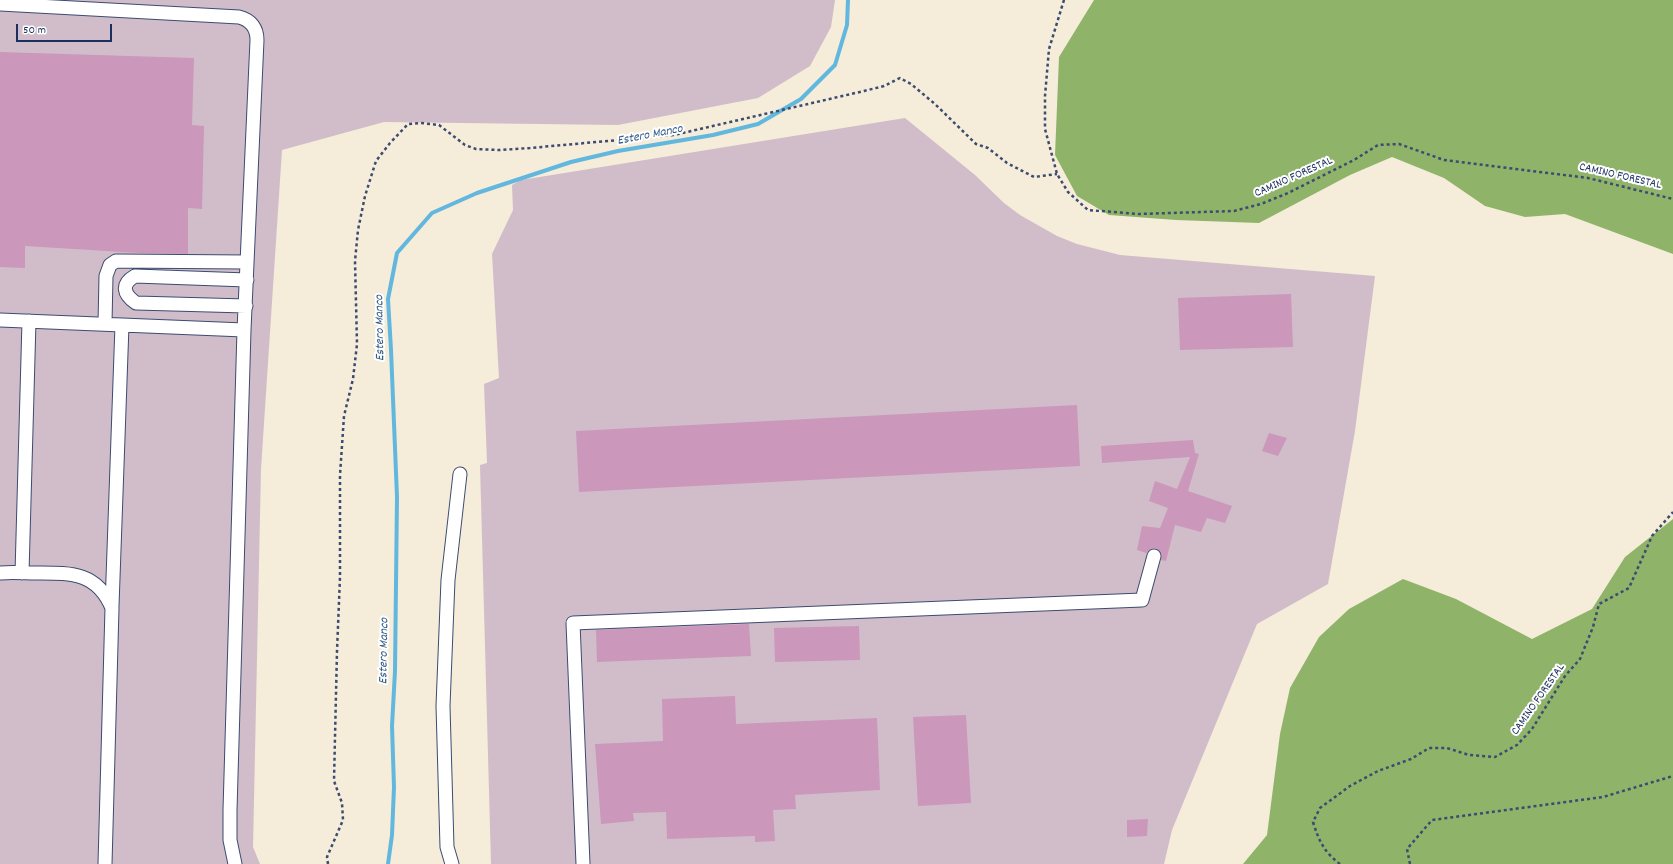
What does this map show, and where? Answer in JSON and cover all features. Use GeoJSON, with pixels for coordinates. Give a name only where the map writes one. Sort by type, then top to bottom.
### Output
{"type":"FeatureCollection","features":[{"type":"Feature","properties":{"kind":"lane"},"geometry":{"type":"LineString","coordinates":[[0,4],[239,17],[251,23],[257,33],[244,330],[230,810],[230,840],[235,864]]}},
{"type":"Feature","properties":{"kind":"lane"},"geometry":{"type":"LineString","coordinates":[[105,324],[106,276],[110,265],[116,262],[247,262]]}},
{"type":"Feature","properties":{"kind":"lane"},"geometry":{"type":"LineString","coordinates":[[246,280],[135,276],[128,280],[126,285],[126,293],[129,298],[136,303],[246,306]]}},
{"type":"Feature","properties":{"kind":"lane"},"geometry":{"type":"LineString","coordinates":[[0,320],[244,330]]}},
{"type":"Feature","properties":{"kind":"lane"},"geometry":{"type":"LineString","coordinates":[[22,573],[29,322]]}},
{"type":"Feature","properties":{"kind":"lane"},"geometry":{"type":"LineString","coordinates":[[105,864],[122,325]]}},
{"type":"Feature","properties":{"kind":"lane"},"geometry":{"type":"LineString","coordinates":[[452,864],[448,847],[443,706],[448,580],[460,474]]}},
{"type":"Feature","properties":{"kind":"lane"},"geometry":{"type":"LineString","coordinates":[[583,864],[573,623],[1142,600],[1154,556]]}},
{"type":"Feature","properties":{"kind":"lane"},"geometry":{"type":"LineString","coordinates":[[0,573],[67,573],[78,575],[96,585],[108,598],[112,608]]}},
{"type":"Feature","properties":{"kind":"path","name":"CAMINO FORESTAL"},"geometry":{"type":"LineString","coordinates":[[1064,0],[1049,49],[1045,96],[1045,129],[1057,174],[1068,192],[1088,210],[1138,214],[1234,212],[1261,204],[1288,193],[1354,160],[1378,145],[1399,144],[1444,160],[1588,178],[1673,199]]}},
{"type":"Feature","properties":{"kind":"path"},"geometry":{"type":"LineString","coordinates":[[328,864],[328,857],[343,820],[342,803],[334,781],[340,577],[340,475],[344,416],[353,379],[357,344],[355,261],[358,230],[365,196],[376,161],[408,124],[421,123],[439,125],[465,145],[476,149],[500,150],[674,135],[877,87],[900,78],[911,84],[935,104],[976,144],[988,148],[1007,163],[1034,177],[1057,174]]}},
{"type":"Feature","properties":{"kind":"path","name":"CAMINO FORESTAL"},"geometry":{"type":"LineString","coordinates":[[1340,864],[1328,855],[1317,836],[1313,822],[1320,808],[1350,786],[1378,771],[1411,759],[1429,748],[1447,748],[1469,755],[1495,757],[1517,746],[1532,729],[1565,676],[1580,659],[1593,627],[1599,604],[1628,588],[1652,536],[1673,512]]}},
{"type":"Feature","properties":{"kind":"path"},"geometry":{"type":"LineString","coordinates":[[1410,864],[1407,849],[1432,820],[1602,797],[1673,776]]}},
{"type":"Feature","properties":{"kind":"shaded area"},"geometry":{"type":"Polygon","coordinates":[[[0,0],[835,0],[831,27],[810,66],[758,98],[618,125],[384,122],[282,150],[261,469],[253,847],[260,864],[0,864],[0,0]]]}},
{"type":"Feature","properties":{"kind":"shaded area"},"geometry":{"type":"Polygon","coordinates":[[[905,118],[975,175],[1004,203],[1020,215],[1057,236],[1077,244],[1120,255],[1375,276],[1355,431],[1328,584],[1257,624],[1172,830],[1164,864],[491,864],[480,465],[487,463],[484,384],[499,378],[492,254],[513,210],[512,185],[521,180],[905,118]]]}},
{"type":"Feature","properties":{"kind":"green space"},"geometry":{"type":"Polygon","coordinates":[[[1094,0],[1673,0],[1673,254],[1565,214],[1525,217],[1485,206],[1444,178],[1392,157],[1350,175],[1259,223],[1176,220],[1109,215],[1077,196],[1055,155],[1059,57],[1094,0]]]}},
{"type":"Feature","properties":{"kind":"green space"},"geometry":{"type":"Polygon","coordinates":[[[1673,519],[1673,864],[1243,864],[1267,835],[1280,734],[1290,688],[1319,637],[1349,609],[1403,579],[1456,599],[1532,639],[1592,609],[1625,557],[1673,519]]]}},
{"type":"Feature","properties":{"kind":"building"},"geometry":{"type":"Polygon","coordinates":[[[0,52],[194,58],[192,125],[204,126],[202,209],[188,208],[188,254],[139,253],[25,246],[25,268],[0,267],[0,52]]]}},
{"type":"Feature","properties":{"kind":"building"},"geometry":{"type":"Polygon","coordinates":[[[1291,294],[1293,347],[1180,350],[1178,298],[1291,294]]]}},
{"type":"Feature","properties":{"kind":"building"},"geometry":{"type":"Polygon","coordinates":[[[1077,405],[1080,466],[579,492],[576,431],[1077,405]]]}},
{"type":"Feature","properties":{"kind":"building"},"geometry":{"type":"Polygon","coordinates":[[[1269,433],[1287,438],[1278,456],[1262,451],[1269,433]]]}},
{"type":"Feature","properties":{"kind":"building"},"geometry":{"type":"Polygon","coordinates":[[[1193,440],[1195,453],[1199,454],[1188,491],[1232,506],[1225,523],[1207,518],[1201,532],[1175,525],[1166,561],[1161,560],[1162,554],[1156,548],[1152,548],[1146,553],[1137,550],[1142,526],[1160,528],[1168,508],[1149,501],[1155,481],[1177,489],[1190,457],[1102,463],[1101,446],[1193,440]]]}},
{"type":"Feature","properties":{"kind":"building"},"geometry":{"type":"Polygon","coordinates":[[[749,624],[751,656],[597,662],[596,630],[749,624]]]}},
{"type":"Feature","properties":{"kind":"building"},"geometry":{"type":"Polygon","coordinates":[[[859,626],[860,660],[775,662],[774,628],[859,626]]]}},
{"type":"Feature","properties":{"kind":"building"},"geometry":{"type":"Polygon","coordinates":[[[735,696],[736,724],[877,718],[880,790],[795,795],[796,809],[773,810],[775,841],[755,842],[755,836],[667,839],[666,812],[633,813],[634,821],[601,824],[595,744],[663,741],[662,699],[735,696]]]}},
{"type":"Feature","properties":{"kind":"building"},"geometry":{"type":"Polygon","coordinates":[[[966,715],[971,803],[918,806],[913,717],[966,715]]]}},
{"type":"Feature","properties":{"kind":"building"},"geometry":{"type":"Polygon","coordinates":[[[1148,819],[1147,836],[1127,837],[1127,820],[1148,819]]]}},
{"type":"Feature","properties":{"kind":"waterway","name":"Estero Manco"},"geometry":{"type":"LineString","coordinates":[[388,864],[392,835],[394,787],[392,726],[395,671],[397,497],[388,299],[397,253],[432,213],[477,193],[571,162],[618,151],[713,135],[758,124],[801,99],[835,65],[847,25],[848,0]]}}]}
